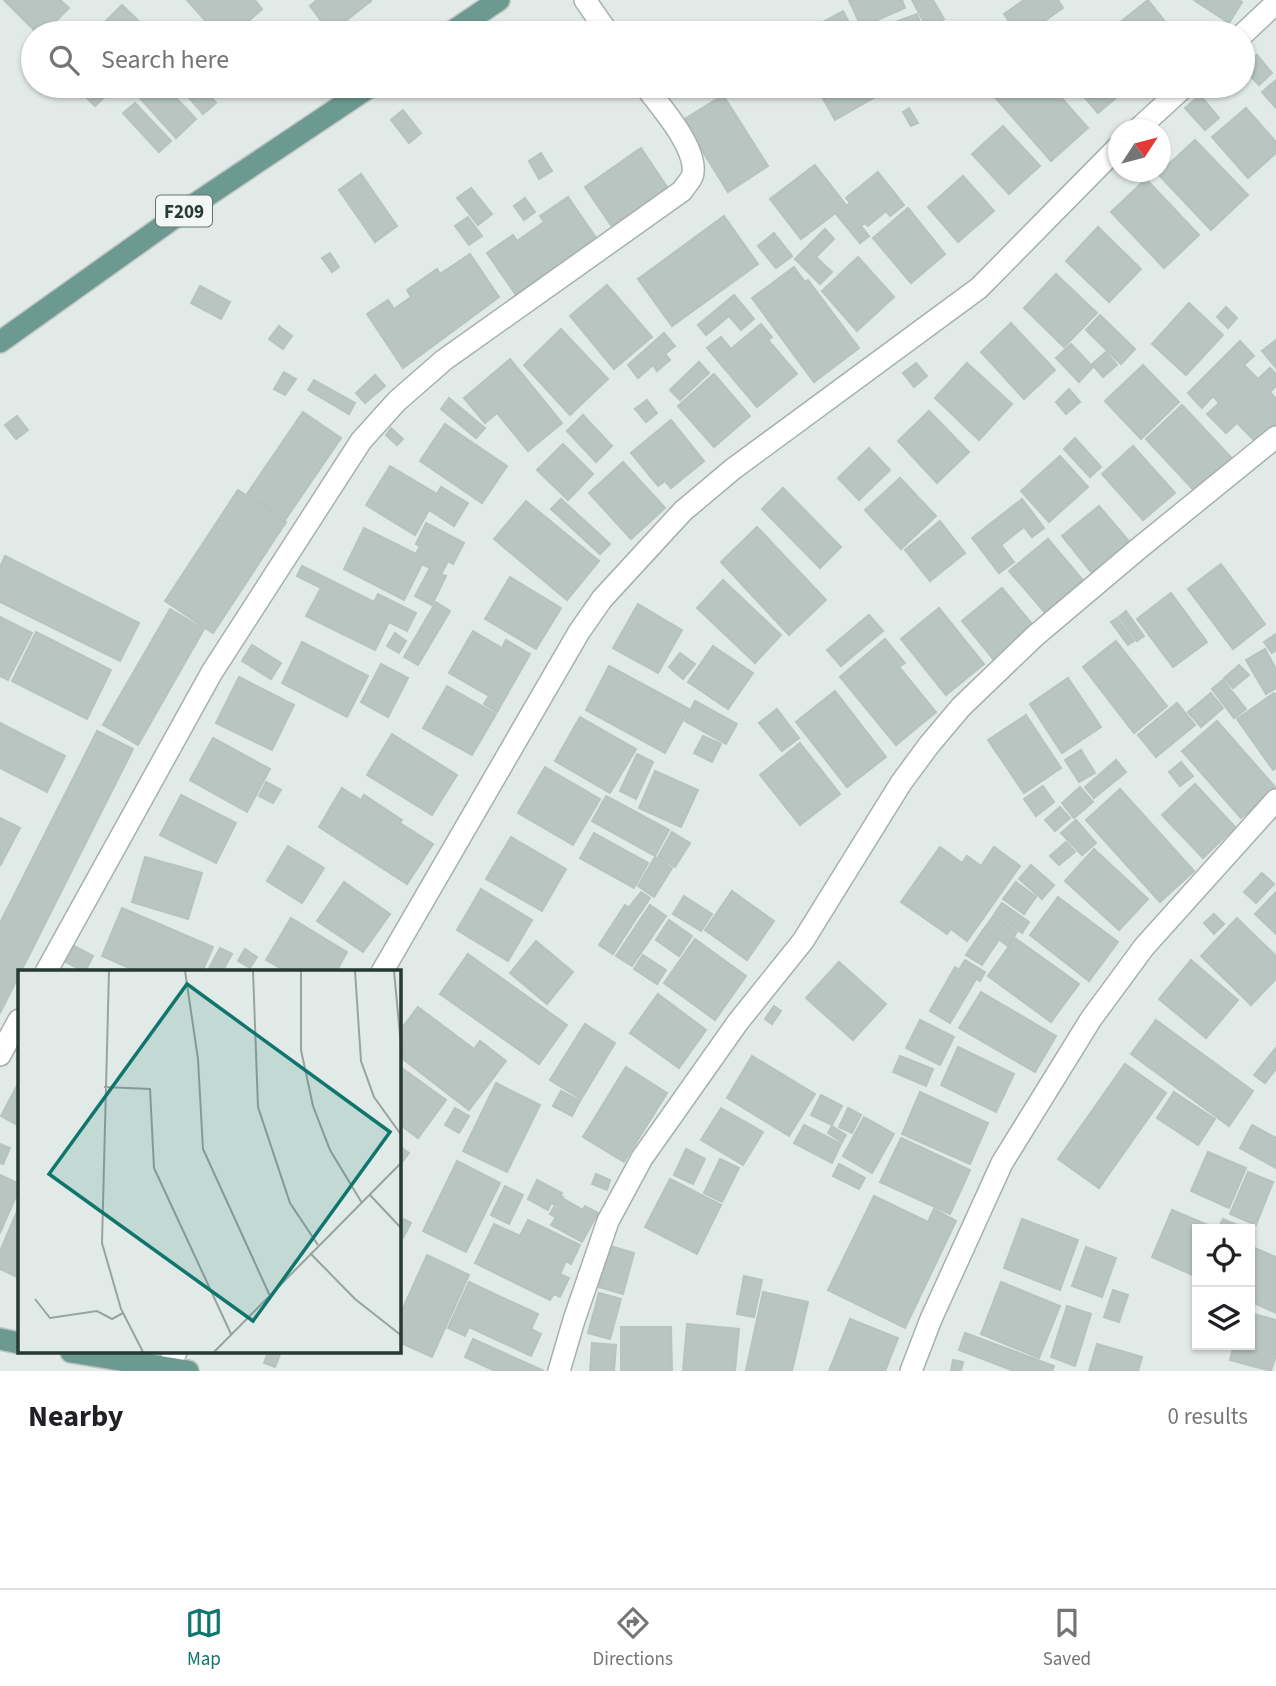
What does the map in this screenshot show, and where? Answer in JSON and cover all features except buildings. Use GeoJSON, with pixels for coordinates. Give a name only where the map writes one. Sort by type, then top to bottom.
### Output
{"type":"FeatureCollection","features":[{"type":"Feature","properties":{"kind":"main road"},"geometry":{"type":"LineString","coordinates":[[468,21],[499,0]]}},
{"type":"Feature","properties":{"kind":"main road","name":"F209"},"geometry":{"type":"LineString","coordinates":[[0,342],[163,225],[353,98]]}},
{"type":"Feature","properties":{"kind":"main road"},"geometry":{"type":"LineString","coordinates":[[0,1339],[18,1343]]}},
{"type":"Feature","properties":{"kind":"main road"},"geometry":{"type":"LineString","coordinates":[[89,1354],[177,1364]]}},
{"type":"Feature","properties":{"kind":"street"},"geometry":{"type":"LineString","coordinates":[[585,0],[600,21]]}},
{"type":"Feature","properties":{"kind":"street"},"geometry":{"type":"LineString","coordinates":[[1255,23],[1276,3]]}},
{"type":"Feature","properties":{"kind":"street"},"geometry":{"type":"LineString","coordinates":[[47,970],[212,672],[361,441],[397,401],[444,360],[682,191],[694,174],[693,159],[685,142],[654,98]]}},
{"type":"Feature","properties":{"kind":"street"},"geometry":{"type":"LineString","coordinates":[[1149,119],[1172,98]]}},
{"type":"Feature","properties":{"kind":"street"},"geometry":{"type":"LineString","coordinates":[[383,970],[579,632],[602,599],[683,511],[733,469],[956,307],[1108,158]]}},
{"type":"Feature","properties":{"kind":"street"},"geometry":{"type":"LineString","coordinates":[[559,1371],[608,1221],[642,1158],[738,1022],[803,941],[901,783],[929,745],[961,707],[1035,636],[1276,437]]}},
{"type":"Feature","properties":{"kind":"street"},"geometry":{"type":"LineString","coordinates":[[911,1371],[931,1319],[1002,1163],[1091,1020],[1144,947],[1276,800]]}},
{"type":"Feature","properties":{"kind":"street"},"geometry":{"type":"LineString","coordinates":[[0,1055],[18,1022]]}}]}
